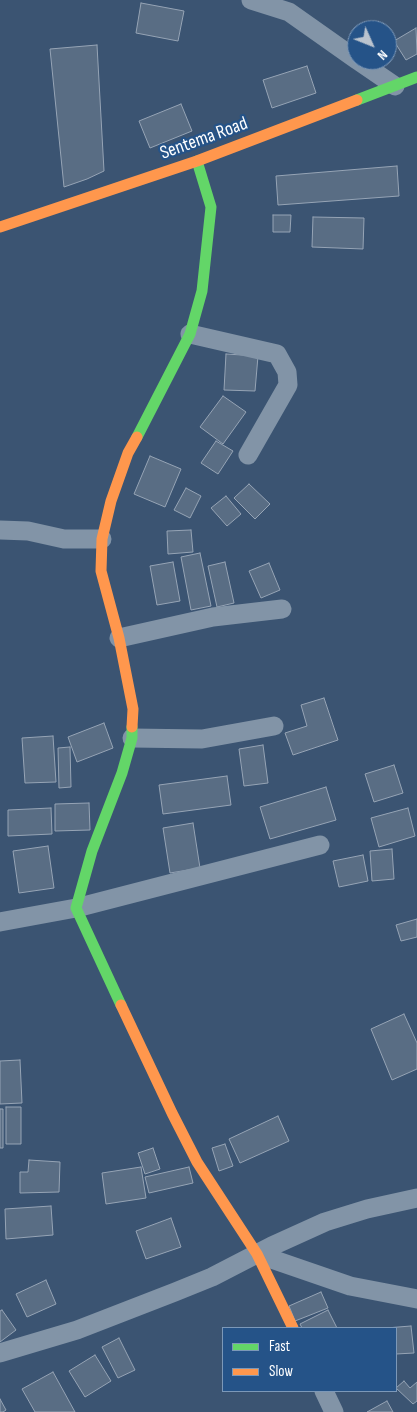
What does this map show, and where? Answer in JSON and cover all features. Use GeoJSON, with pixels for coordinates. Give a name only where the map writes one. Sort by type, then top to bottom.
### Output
{"type":"FeatureCollection","features":[{"type":"Feature","properties":{"kind":"street"},"geometry":{"type":"LineString","coordinates":[[251,0],[289,6],[347,52]]}},
{"type":"Feature","properties":{"kind":"street"},"geometry":{"type":"LineString","coordinates":[[372,70],[395,86]]}},
{"type":"Feature","properties":{"kind":"street","name":"Sentema Road"},"geometry":{"type":"LineString","coordinates":[[0,227],[198,161],[417,77]]}},
{"type":"Feature","properties":{"kind":"street"},"geometry":{"type":"LineString","coordinates":[[198,161],[211,207],[202,292],[190,334],[128,453],[111,501],[102,539],[101,571],[119,638],[133,709],[132,738],[122,773],[92,851],[76,908],[197,1162],[257,1254],[293,1327]]}},
{"type":"Feature","properties":{"kind":"street"},"geometry":{"type":"LineString","coordinates":[[190,334],[277,354],[287,372],[288,385],[248,455]]}},
{"type":"Feature","properties":{"kind":"street"},"geometry":{"type":"LineString","coordinates":[[0,530],[28,531],[64,539],[102,539]]}},
{"type":"Feature","properties":{"kind":"street"},"geometry":{"type":"LineString","coordinates":[[119,638],[213,617],[282,609]]}},
{"type":"Feature","properties":{"kind":"street"},"geometry":{"type":"LineString","coordinates":[[132,738],[202,739],[274,726]]}},
{"type":"Feature","properties":{"kind":"street"},"geometry":{"type":"LineString","coordinates":[[0,922],[76,908],[320,845]]}},
{"type":"Feature","properties":{"kind":"street"},"geometry":{"type":"LineString","coordinates":[[0,1353],[78,1330],[212,1277],[325,1222],[367,1209],[417,1198]]}},
{"type":"Feature","properties":{"kind":"street"},"geometry":{"type":"LineString","coordinates":[[257,1254],[350,1286],[417,1299]]}},
{"type":"Feature","properties":{"kind":"street"},"geometry":{"type":"LineString","coordinates":[[324,1392],[334,1412]]}},
{"type":"Feature","properties":{"kind":"building"},"geometry":{"type":"Polygon","coordinates":[[[141,3],[184,11],[178,41],[136,33],[141,3]]]}},
{"type":"Feature","properties":{"kind":"building"},"geometry":{"type":"Polygon","coordinates":[[[416,28],[417,54],[406,60],[397,46],[397,39],[416,28]]]}},
{"type":"Feature","properties":{"kind":"building"},"geometry":{"type":"Polygon","coordinates":[[[97,45],[104,171],[64,187],[50,49],[97,45]]]}},
{"type":"Feature","properties":{"kind":"building"},"geometry":{"type":"Polygon","coordinates":[[[307,66],[316,93],[272,108],[263,80],[307,66]]]}},
{"type":"Feature","properties":{"kind":"building"},"geometry":{"type":"Polygon","coordinates":[[[181,104],[192,131],[150,148],[139,121],[181,104]]]}},
{"type":"Feature","properties":{"kind":"building"},"geometry":{"type":"Polygon","coordinates":[[[397,166],[399,196],[278,205],[276,176],[397,166]]]}},
{"type":"Feature","properties":{"kind":"building"},"geometry":{"type":"Polygon","coordinates":[[[273,215],[291,215],[290,232],[273,232],[273,215]]]}},
{"type":"Feature","properties":{"kind":"building"},"geometry":{"type":"Polygon","coordinates":[[[313,217],[364,218],[363,249],[312,247],[313,217]]]}},
{"type":"Feature","properties":{"kind":"building"},"geometry":{"type":"Polygon","coordinates":[[[226,354],[258,356],[255,391],[224,390],[226,354]]]}},
{"type":"Feature","properties":{"kind":"building"},"geometry":{"type":"Polygon","coordinates":[[[223,396],[246,412],[223,444],[200,427],[223,396]]]}},
{"type":"Feature","properties":{"kind":"building"},"geometry":{"type":"Polygon","coordinates":[[[216,441],[233,451],[218,474],[201,463],[216,441]]]}},
{"type":"Feature","properties":{"kind":"building"},"geometry":{"type":"Polygon","coordinates":[[[150,456],[181,469],[165,507],[134,494],[150,456]]]}},
{"type":"Feature","properties":{"kind":"building"},"geometry":{"type":"Polygon","coordinates":[[[249,484],[270,504],[255,519],[234,498],[249,484]]]}},
{"type":"Feature","properties":{"kind":"building"},"geometry":{"type":"Polygon","coordinates":[[[186,488],[201,496],[190,518],[174,510],[186,488]]]}},
{"type":"Feature","properties":{"kind":"building"},"geometry":{"type":"Polygon","coordinates":[[[226,496],[241,514],[227,526],[211,508],[226,496]]]}},
{"type":"Feature","properties":{"kind":"building"},"geometry":{"type":"Polygon","coordinates":[[[191,530],[193,552],[168,554],[167,531],[191,530]]]}},
{"type":"Feature","properties":{"kind":"building"},"geometry":{"type":"Polygon","coordinates":[[[200,553],[211,606],[191,610],[181,557],[200,553]]]}},
{"type":"Feature","properties":{"kind":"building"},"geometry":{"type":"Polygon","coordinates":[[[173,562],[180,601],[157,605],[150,566],[173,562]]]}},
{"type":"Feature","properties":{"kind":"building"},"geometry":{"type":"Polygon","coordinates":[[[225,562],[234,603],[217,607],[208,566],[225,562]]]}},
{"type":"Feature","properties":{"kind":"building"},"geometry":{"type":"Polygon","coordinates":[[[269,563],[280,590],[261,598],[249,571],[269,563]]]}},
{"type":"Feature","properties":{"kind":"building"},"geometry":{"type":"Polygon","coordinates":[[[324,698],[338,740],[293,755],[285,733],[307,726],[301,705],[324,698]]]}},
{"type":"Feature","properties":{"kind":"building"},"geometry":{"type":"Polygon","coordinates":[[[104,723],[113,748],[77,762],[68,737],[104,723]]]}},
{"type":"Feature","properties":{"kind":"building"},"geometry":{"type":"Polygon","coordinates":[[[53,736],[56,782],[25,783],[22,738],[53,736]]]}},
{"type":"Feature","properties":{"kind":"building"},"geometry":{"type":"Polygon","coordinates":[[[263,745],[268,783],[244,786],[239,749],[263,745]]]}},
{"type":"Feature","properties":{"kind":"building"},"geometry":{"type":"Polygon","coordinates":[[[70,747],[71,787],[59,788],[58,748],[70,747]]]}},
{"type":"Feature","properties":{"kind":"building"},"geometry":{"type":"Polygon","coordinates":[[[394,765],[403,793],[374,802],[365,774],[394,765]]]}},
{"type":"Feature","properties":{"kind":"building"},"geometry":{"type":"Polygon","coordinates":[[[227,776],[231,805],[163,814],[159,785],[227,776]]]}},
{"type":"Feature","properties":{"kind":"building"},"geometry":{"type":"Polygon","coordinates":[[[326,787],[336,820],[270,839],[260,807],[326,787]]]}},
{"type":"Feature","properties":{"kind":"building"},"geometry":{"type":"Polygon","coordinates":[[[89,803],[90,830],[55,831],[55,804],[89,803]]]}},
{"type":"Feature","properties":{"kind":"building"},"geometry":{"type":"Polygon","coordinates":[[[51,808],[52,834],[8,836],[8,810],[51,808]]]}},
{"type":"Feature","properties":{"kind":"building"},"geometry":{"type":"Polygon","coordinates":[[[408,808],[415,836],[379,847],[371,818],[408,808]]]}},
{"type":"Feature","properties":{"kind":"building"},"geometry":{"type":"Polygon","coordinates":[[[193,823],[200,868],[170,873],[163,828],[193,823]]]}},
{"type":"Feature","properties":{"kind":"building"},"geometry":{"type":"Polygon","coordinates":[[[48,846],[54,888],[19,893],[13,851],[48,846]]]}},
{"type":"Feature","properties":{"kind":"building"},"geometry":{"type":"Polygon","coordinates":[[[392,849],[394,879],[372,881],[370,851],[392,849]]]}},
{"type":"Feature","properties":{"kind":"building"},"geometry":{"type":"Polygon","coordinates":[[[363,855],[368,881],[339,887],[333,861],[363,855]]]}},
{"type":"Feature","properties":{"kind":"building"},"geometry":{"type":"Polygon","coordinates":[[[417,919],[417,937],[401,941],[396,925],[417,919]]]}},
{"type":"Feature","properties":{"kind":"building"},"geometry":{"type":"Polygon","coordinates":[[[404,1014],[417,1043],[417,1069],[392,1080],[371,1029],[404,1014]]]}},
{"type":"Feature","properties":{"kind":"building"},"geometry":{"type":"Polygon","coordinates":[[[20,1060],[22,1103],[0,1104],[0,1061],[20,1060]]]}},
{"type":"Feature","properties":{"kind":"building"},"geometry":{"type":"Polygon","coordinates":[[[6,1107],[21,1107],[21,1144],[6,1144],[6,1107]]]}},
{"type":"Feature","properties":{"kind":"building"},"geometry":{"type":"Polygon","coordinates":[[[0,1109],[3,1109],[3,1148],[0,1148],[0,1109]]]}},
{"type":"Feature","properties":{"kind":"building"},"geometry":{"type":"Polygon","coordinates":[[[278,1116],[289,1141],[240,1163],[229,1139],[278,1116]]]}},
{"type":"Feature","properties":{"kind":"building"},"geometry":{"type":"Polygon","coordinates":[[[225,1144],[233,1166],[219,1171],[212,1148],[225,1144]]]}},
{"type":"Feature","properties":{"kind":"building"},"geometry":{"type":"Polygon","coordinates":[[[153,1148],[160,1169],[145,1174],[138,1153],[153,1148]]]}},
{"type":"Feature","properties":{"kind":"building"},"geometry":{"type":"Polygon","coordinates":[[[29,1160],[60,1162],[59,1192],[20,1193],[20,1172],[28,1172],[29,1160]]]}},
{"type":"Feature","properties":{"kind":"building"},"geometry":{"type":"Polygon","coordinates":[[[141,1167],[146,1198],[106,1204],[102,1173],[141,1167]]]}},
{"type":"Feature","properties":{"kind":"building"},"geometry":{"type":"Polygon","coordinates":[[[189,1167],[193,1183],[149,1193],[145,1177],[189,1167]]]}},
{"type":"Feature","properties":{"kind":"building"},"geometry":{"type":"Polygon","coordinates":[[[51,1206],[53,1235],[6,1239],[5,1209],[51,1206]]]}},
{"type":"Feature","properties":{"kind":"building"},"geometry":{"type":"Polygon","coordinates":[[[171,1218],[181,1247],[146,1259],[136,1231],[171,1218]]]}},
{"type":"Feature","properties":{"kind":"building"},"geometry":{"type":"Polygon","coordinates":[[[46,1280],[56,1304],[27,1317],[16,1294],[46,1280]]]}},
{"type":"Feature","properties":{"kind":"building"},"geometry":{"type":"Polygon","coordinates":[[[321,1292],[328,1308],[295,1321],[289,1306],[321,1292]]]}},
{"type":"Feature","properties":{"kind":"building"},"geometry":{"type":"Polygon","coordinates":[[[2,1310],[16,1330],[0,1342],[0,1311],[2,1310]]]}},
{"type":"Feature","properties":{"kind":"building"},"geometry":{"type":"Polygon","coordinates":[[[328,1310],[336,1327],[302,1327],[300,1324],[328,1310]]]}},
{"type":"Feature","properties":{"kind":"building"},"geometry":{"type":"Polygon","coordinates":[[[411,1326],[414,1353],[397,1354],[397,1327],[411,1326]]]}},
{"type":"Feature","properties":{"kind":"building"},"geometry":{"type":"Polygon","coordinates":[[[119,1338],[135,1370],[118,1378],[102,1347],[119,1338]]]}},
{"type":"Feature","properties":{"kind":"building"},"geometry":{"type":"Polygon","coordinates":[[[95,1355],[111,1381],[85,1397],[69,1371],[95,1355]]]}},
{"type":"Feature","properties":{"kind":"building"},"geometry":{"type":"Polygon","coordinates":[[[53,1372],[75,1412],[35,1412],[22,1389],[53,1372]]]}},
{"type":"Feature","properties":{"kind":"building"},"geometry":{"type":"Polygon","coordinates":[[[404,1381],[410,1388],[417,1382],[417,1401],[413,1404],[397,1387],[404,1381]]]}},
{"type":"Feature","properties":{"kind":"building"},"geometry":{"type":"Polygon","coordinates":[[[0,1399],[6,1410],[3,1412],[0,1412],[0,1399]]]}},
{"type":"Feature","properties":{"kind":"building"},"geometry":{"type":"Polygon","coordinates":[[[387,1401],[393,1412],[367,1412],[387,1401]]]}},
{"type":"Feature","properties":{"kind":"traffic: fast"},"geometry":{"type":"LineString","coordinates":[[357,100],[417,77]]}},
{"type":"Feature","properties":{"kind":"traffic: fast"},"geometry":{"type":"LineString","coordinates":[[137,437],[190,334],[202,291],[211,207],[197,161]]}},
{"type":"Feature","properties":{"kind":"traffic: fast"},"geometry":{"type":"LineString","coordinates":[[121,1005],[76,908],[92,851],[122,773],[132,738],[132,727]]}},
{"type":"Feature","properties":{"kind":"traffic: slow"},"geometry":{"type":"LineString","coordinates":[[0,227],[197,161],[357,100]]}},
{"type":"Feature","properties":{"kind":"traffic: slow"},"geometry":{"type":"LineString","coordinates":[[132,727],[133,709],[119,638],[101,571],[102,539],[111,501],[128,453],[137,437]]}},
{"type":"Feature","properties":{"kind":"traffic: slow"},"geometry":{"type":"LineString","coordinates":[[121,1005],[197,1162],[257,1254],[293,1327]]}}]}
